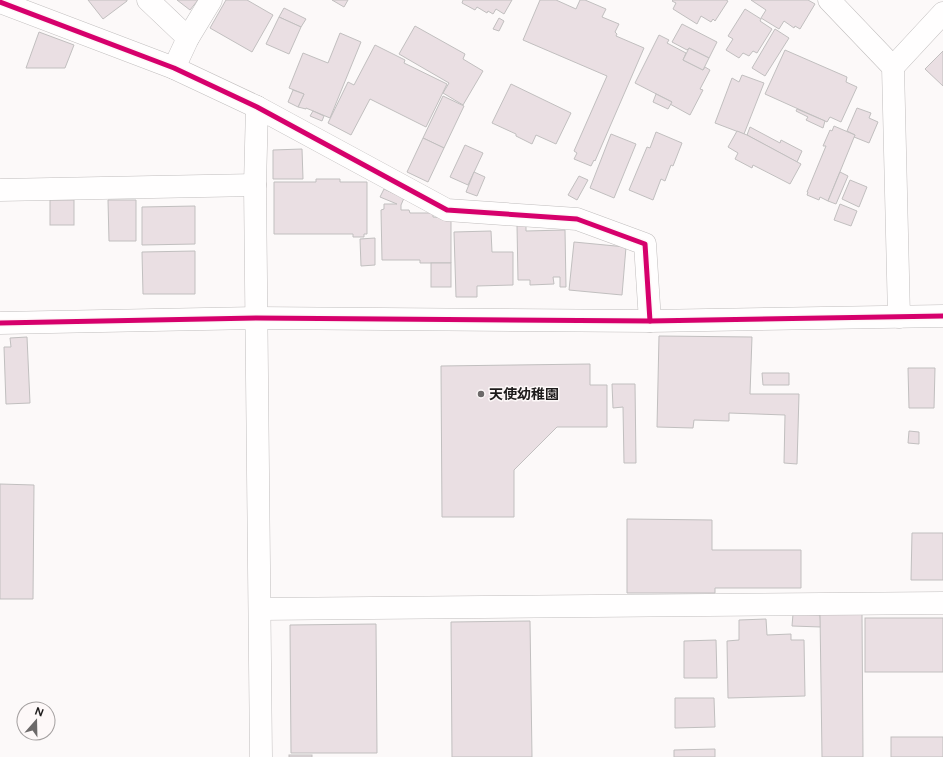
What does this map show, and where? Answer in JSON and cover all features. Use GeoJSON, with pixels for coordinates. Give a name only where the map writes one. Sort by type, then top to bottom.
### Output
{"type":"FeatureCollection","features":[{"type":"Feature","properties":{"kind":"street"},"geometry":{"type":"LineString","coordinates":[[148,0],[188,38]]}},
{"type":"Feature","properties":{"kind":"street"},"geometry":{"type":"LineString","coordinates":[[174,68],[188,38],[211,0]]}},
{"type":"Feature","properties":{"kind":"street"},"geometry":{"type":"LineString","coordinates":[[829,0],[893,67],[899,317]]}},
{"type":"Feature","properties":{"kind":"street"},"geometry":{"type":"LineString","coordinates":[[0,2],[174,68],[257,107],[448,210],[577,219],[645,244],[650,321]]}},
{"type":"Feature","properties":{"kind":"street"},"geometry":{"type":"LineString","coordinates":[[893,67],[943,13]]}},
{"type":"Feature","properties":{"kind":"street"},"geometry":{"type":"LineString","coordinates":[[257,107],[255,185],[261,757]]}},
{"type":"Feature","properties":{"kind":"street"},"geometry":{"type":"LineString","coordinates":[[0,190],[255,185]]}},
{"type":"Feature","properties":{"kind":"street"},"geometry":{"type":"LineString","coordinates":[[0,323],[256,318],[650,321],[943,316]]}},
{"type":"Feature","properties":{"kind":"street"},"geometry":{"type":"LineString","coordinates":[[260,609],[943,603]]}},
{"type":"Feature","properties":{"kind":"building"},"geometry":{"type":"Polygon","coordinates":[[[88,0],[127,0],[127,1],[103,19],[88,0]]]}},
{"type":"Feature","properties":{"kind":"building"},"geometry":{"type":"Polygon","coordinates":[[[177,0],[198,0],[190,10],[177,0]]]}},
{"type":"Feature","properties":{"kind":"building"},"geometry":{"type":"Polygon","coordinates":[[[226,0],[247,0],[273,15],[252,52],[210,28],[226,0]]]}},
{"type":"Feature","properties":{"kind":"building"},"geometry":{"type":"Polygon","coordinates":[[[332,0],[348,0],[344,7],[332,0]]]}},
{"type":"Feature","properties":{"kind":"building"},"geometry":{"type":"Polygon","coordinates":[[[463,0],[512,0],[504,14],[496,9],[493,14],[488,11],[487,13],[477,7],[475,10],[462,3],[463,0]]]}},
{"type":"Feature","properties":{"kind":"building"},"geometry":{"type":"Polygon","coordinates":[[[540,0],[556,0],[576,9],[580,0],[585,0],[606,9],[602,17],[619,24],[615,32],[617,34],[616,36],[644,48],[595,161],[594,160],[591,166],[574,159],[577,153],[574,151],[607,76],[523,40],[540,0]]]}},
{"type":"Feature","properties":{"kind":"building"},"geometry":{"type":"Polygon","coordinates":[[[751,0],[808,0],[815,4],[800,29],[795,26],[794,28],[784,21],[779,29],[761,18],[766,10],[751,0]]]}},
{"type":"Feature","properties":{"kind":"building"},"geometry":{"type":"Polygon","coordinates":[[[672,1],[728,1],[715,21],[713,19],[711,22],[701,16],[697,24],[673,9],[676,3],[672,1]]]}},
{"type":"Feature","properties":{"kind":"building"},"geometry":{"type":"Polygon","coordinates":[[[284,8],[306,19],[301,27],[279,17],[284,8]]]}},
{"type":"Feature","properties":{"kind":"building"},"geometry":{"type":"Polygon","coordinates":[[[745,9],[761,19],[760,21],[772,29],[757,53],[753,51],[749,56],[743,53],[739,58],[726,50],[733,39],[728,36],[745,9]]]}},
{"type":"Feature","properties":{"kind":"building"},"geometry":{"type":"Polygon","coordinates":[[[279,17],[301,27],[289,54],[266,44],[279,17]]]}},
{"type":"Feature","properties":{"kind":"building"},"geometry":{"type":"Polygon","coordinates":[[[499,18],[504,21],[499,31],[493,29],[499,18]]]}},
{"type":"Feature","properties":{"kind":"building"},"geometry":{"type":"Polygon","coordinates":[[[682,24],[717,42],[709,58],[689,48],[687,50],[672,42],[682,24]]]}},
{"type":"Feature","properties":{"kind":"building"},"geometry":{"type":"Polygon","coordinates":[[[415,26],[465,54],[463,59],[483,71],[463,105],[443,93],[449,83],[399,54],[415,26]]]}},
{"type":"Feature","properties":{"kind":"building"},"geometry":{"type":"Polygon","coordinates":[[[775,29],[789,38],[765,76],[752,68],[775,29]]]}},
{"type":"Feature","properties":{"kind":"building"},"geometry":{"type":"Polygon","coordinates":[[[39,32],[74,45],[65,68],[26,68],[39,32]]]}},
{"type":"Feature","properties":{"kind":"building"},"geometry":{"type":"Polygon","coordinates":[[[340,33],[361,42],[330,118],[306,108],[298,107],[304,94],[289,88],[303,53],[328,63],[340,33]]]}},
{"type":"Feature","properties":{"kind":"building"},"geometry":{"type":"Polygon","coordinates":[[[659,35],[669,40],[667,43],[686,53],[683,60],[703,70],[705,67],[710,70],[700,89],[703,90],[690,115],[670,104],[672,102],[635,83],[659,35]]]}},
{"type":"Feature","properties":{"kind":"building"},"geometry":{"type":"Polygon","coordinates":[[[375,45],[405,60],[404,63],[447,84],[426,127],[370,99],[351,135],[328,123],[348,82],[354,85],[375,45]]]}},
{"type":"Feature","properties":{"kind":"building"},"geometry":{"type":"Polygon","coordinates":[[[689,48],[709,58],[703,70],[683,60],[689,48]]]}},
{"type":"Feature","properties":{"kind":"building"},"geometry":{"type":"Polygon","coordinates":[[[785,50],[847,77],[846,82],[857,87],[841,122],[830,117],[827,122],[765,94],[785,50]]]}},
{"type":"Feature","properties":{"kind":"building"},"geometry":{"type":"Polygon","coordinates":[[[943,51],[943,86],[925,69],[943,51]]]}},
{"type":"Feature","properties":{"kind":"building"},"geometry":{"type":"Polygon","coordinates":[[[742,75],[764,83],[744,134],[715,123],[732,78],[739,82],[742,75]]]}},
{"type":"Feature","properties":{"kind":"building"},"geometry":{"type":"Polygon","coordinates":[[[511,84],[571,113],[556,144],[536,135],[532,144],[516,136],[516,134],[492,123],[511,84]]]}},
{"type":"Feature","properties":{"kind":"building"},"geometry":{"type":"Polygon","coordinates":[[[293,90],[304,94],[298,107],[288,102],[293,90]]]}},
{"type":"Feature","properties":{"kind":"building"},"geometry":{"type":"Polygon","coordinates":[[[656,94],[672,102],[668,109],[653,102],[656,94]]]}},
{"type":"Feature","properties":{"kind":"building"},"geometry":{"type":"Polygon","coordinates":[[[443,96],[464,106],[444,148],[423,138],[443,96]]]}},
{"type":"Feature","properties":{"kind":"building"},"geometry":{"type":"Polygon","coordinates":[[[857,108],[871,113],[869,118],[878,122],[869,143],[854,137],[855,135],[847,131],[857,108]]]}},
{"type":"Feature","properties":{"kind":"building"},"geometry":{"type":"Polygon","coordinates":[[[797,109],[825,121],[823,128],[806,120],[808,117],[796,111],[797,109]]]}},
{"type":"Feature","properties":{"kind":"building"},"geometry":{"type":"Polygon","coordinates":[[[313,111],[324,116],[322,121],[310,116],[313,111]]]}},
{"type":"Feature","properties":{"kind":"building"},"geometry":{"type":"Polygon","coordinates":[[[834,126],[855,135],[828,201],[820,197],[819,200],[807,195],[807,192],[826,146],[823,146],[830,130],[832,131],[834,126]]]}},
{"type":"Feature","properties":{"kind":"building"},"geometry":{"type":"Polygon","coordinates":[[[750,127],[780,143],[781,140],[802,151],[797,162],[747,135],[750,127]]]}},
{"type":"Feature","properties":{"kind":"building"},"geometry":{"type":"Polygon","coordinates":[[[737,131],[801,164],[790,184],[753,165],[752,168],[735,159],[738,153],[728,147],[737,131]]]}},
{"type":"Feature","properties":{"kind":"building"},"geometry":{"type":"Polygon","coordinates":[[[656,132],[682,143],[673,166],[671,165],[665,181],[661,179],[653,200],[629,190],[647,147],[650,148],[656,132]]]}},
{"type":"Feature","properties":{"kind":"building"},"geometry":{"type":"Polygon","coordinates":[[[611,134],[636,144],[614,198],[590,188],[611,134]]]}},
{"type":"Feature","properties":{"kind":"building"},"geometry":{"type":"Polygon","coordinates":[[[423,138],[444,148],[428,182],[407,172],[423,138]]]}},
{"type":"Feature","properties":{"kind":"building"},"geometry":{"type":"Polygon","coordinates":[[[465,145],[483,153],[468,185],[450,177],[465,145]]]}},
{"type":"Feature","properties":{"kind":"building"},"geometry":{"type":"Polygon","coordinates":[[[302,149],[303,179],[273,179],[273,150],[302,149]]]}},
{"type":"Feature","properties":{"kind":"building"},"geometry":{"type":"Polygon","coordinates":[[[474,172],[485,177],[477,196],[466,192],[474,172]]]}},
{"type":"Feature","properties":{"kind":"building"},"geometry":{"type":"Polygon","coordinates":[[[840,172],[848,176],[836,204],[828,201],[840,172]]]}},
{"type":"Feature","properties":{"kind":"building"},"geometry":{"type":"Polygon","coordinates":[[[579,176],[588,180],[577,200],[568,195],[579,176]]]}},
{"type":"Feature","properties":{"kind":"building"},"geometry":{"type":"Polygon","coordinates":[[[316,179],[340,179],[340,182],[367,182],[367,234],[364,234],[364,237],[353,237],[353,234],[274,234],[274,182],[316,182],[316,179]]]}},
{"type":"Feature","properties":{"kind":"building"},"geometry":{"type":"Polygon","coordinates":[[[850,180],[867,187],[859,207],[842,199],[850,180]]]}},
{"type":"Feature","properties":{"kind":"building"},"geometry":{"type":"Polygon","coordinates":[[[384,189],[404,198],[401,205],[401,210],[409,210],[410,213],[433,213],[433,217],[451,218],[451,263],[420,263],[420,260],[382,260],[381,210],[384,209],[384,204],[397,204],[380,197],[384,189]]]}},
{"type":"Feature","properties":{"kind":"building"},"geometry":{"type":"Polygon","coordinates":[[[50,200],[74,200],[74,225],[50,225],[50,200]]]}},
{"type":"Feature","properties":{"kind":"building"},"geometry":{"type":"Polygon","coordinates":[[[108,200],[136,200],[136,241],[109,241],[108,200]]]}},
{"type":"Feature","properties":{"kind":"building"},"geometry":{"type":"Polygon","coordinates":[[[840,204],[857,211],[851,226],[834,220],[840,204]]]}},
{"type":"Feature","properties":{"kind":"building"},"geometry":{"type":"Polygon","coordinates":[[[195,206],[195,244],[142,245],[142,207],[195,206]]]}},
{"type":"Feature","properties":{"kind":"building"},"geometry":{"type":"Polygon","coordinates":[[[517,225],[526,225],[526,231],[565,230],[566,287],[560,287],[560,277],[553,277],[554,284],[530,285],[530,280],[518,280],[517,225]]]}},
{"type":"Feature","properties":{"kind":"building"},"geometry":{"type":"Polygon","coordinates":[[[491,231],[492,252],[513,252],[513,285],[477,286],[477,297],[456,297],[454,232],[491,231]]]}},
{"type":"Feature","properties":{"kind":"building"},"geometry":{"type":"Polygon","coordinates":[[[375,238],[375,265],[361,266],[360,239],[375,238]]]}},
{"type":"Feature","properties":{"kind":"building"},"geometry":{"type":"Polygon","coordinates":[[[574,242],[626,247],[622,295],[569,290],[574,242]]]}},
{"type":"Feature","properties":{"kind":"building"},"geometry":{"type":"Polygon","coordinates":[[[195,251],[195,294],[143,294],[142,252],[195,251]]]}},
{"type":"Feature","properties":{"kind":"building"},"geometry":{"type":"Polygon","coordinates":[[[431,263],[451,263],[451,287],[431,287],[431,263]]]}},
{"type":"Feature","properties":{"kind":"building"},"geometry":{"type":"Polygon","coordinates":[[[659,336],[752,337],[750,394],[799,394],[797,464],[784,463],[785,415],[729,413],[729,421],[694,420],[693,428],[657,427],[659,336]]]}},
{"type":"Feature","properties":{"kind":"building"},"geometry":{"type":"Polygon","coordinates":[[[27,337],[30,403],[6,404],[4,347],[11,347],[10,338],[27,337]]]}},
{"type":"Feature","properties":{"kind":"building"},"geometry":{"type":"Polygon","coordinates":[[[590,364],[590,385],[607,385],[607,427],[557,427],[514,470],[514,517],[442,517],[441,366],[590,364]]]}},
{"type":"Feature","properties":{"kind":"building"},"geometry":{"type":"Polygon","coordinates":[[[908,368],[935,368],[934,408],[909,408],[908,368]]]}},
{"type":"Feature","properties":{"kind":"building"},"geometry":{"type":"Polygon","coordinates":[[[762,373],[789,373],[789,385],[763,385],[762,373]]]}},
{"type":"Feature","properties":{"kind":"building"},"geometry":{"type":"Polygon","coordinates":[[[612,384],[635,384],[636,463],[624,463],[623,407],[613,408],[612,384]]]}},
{"type":"Feature","properties":{"kind":"building"},"geometry":{"type":"Polygon","coordinates":[[[909,431],[919,432],[919,444],[908,443],[909,431]]]}},
{"type":"Feature","properties":{"kind":"building"},"geometry":{"type":"Polygon","coordinates":[[[0,484],[34,485],[33,599],[0,599],[0,484]]]}},
{"type":"Feature","properties":{"kind":"building"},"geometry":{"type":"Polygon","coordinates":[[[627,519],[712,520],[712,550],[801,550],[801,588],[715,588],[715,593],[627,593],[627,519]]]}},
{"type":"Feature","properties":{"kind":"building"},"geometry":{"type":"Polygon","coordinates":[[[912,533],[943,533],[943,580],[911,580],[912,533]]]}},
{"type":"Feature","properties":{"kind":"building"},"geometry":{"type":"Polygon","coordinates":[[[793,614],[820,615],[821,627],[792,626],[793,614]]]}},
{"type":"Feature","properties":{"kind":"building"},"geometry":{"type":"Polygon","coordinates":[[[820,614],[862,614],[863,757],[822,757],[820,614]]]}},
{"type":"Feature","properties":{"kind":"building"},"geometry":{"type":"Polygon","coordinates":[[[865,618],[943,618],[943,672],[865,672],[865,618]]]}},
{"type":"Feature","properties":{"kind":"building"},"geometry":{"type":"Polygon","coordinates":[[[766,619],[767,635],[791,634],[791,640],[804,640],[805,696],[728,698],[727,641],[739,640],[739,620],[766,619]]]}},
{"type":"Feature","properties":{"kind":"building"},"geometry":{"type":"Polygon","coordinates":[[[530,621],[532,757],[452,757],[451,622],[530,621]]]}},
{"type":"Feature","properties":{"kind":"building"},"geometry":{"type":"Polygon","coordinates":[[[376,624],[377,753],[291,753],[290,625],[376,624]]]}},
{"type":"Feature","properties":{"kind":"building"},"geometry":{"type":"Polygon","coordinates":[[[716,640],[717,678],[684,678],[684,641],[716,640]]]}},
{"type":"Feature","properties":{"kind":"building"},"geometry":{"type":"Polygon","coordinates":[[[675,698],[714,698],[715,727],[675,728],[675,698]]]}},
{"type":"Feature","properties":{"kind":"building"},"geometry":{"type":"Polygon","coordinates":[[[891,737],[943,737],[943,757],[891,757],[891,737]]]}},
{"type":"Feature","properties":{"kind":"building"},"geometry":{"type":"Polygon","coordinates":[[[715,749],[715,757],[674,757],[674,750],[715,749]]]}},
{"type":"Feature","properties":{"kind":"building"},"geometry":{"type":"Polygon","coordinates":[[[289,755],[312,755],[312,757],[289,757],[289,755]]]}},
{"type":"Feature","properties":{"kind":"cycle path"},"geometry":{"type":"LineString","coordinates":[[0,2],[174,68],[257,107],[447,210],[577,219],[645,244],[650,321]]}},
{"type":"Feature","properties":{"kind":"cycle path"},"geometry":{"type":"LineString","coordinates":[[0,323],[256,318],[650,321],[943,316]]}},
{"type":"Feature","properties":{"kind":"place","name":"天使幼稚園"},"geometry":{"type":"Point","coordinates":[481,394]}}]}
